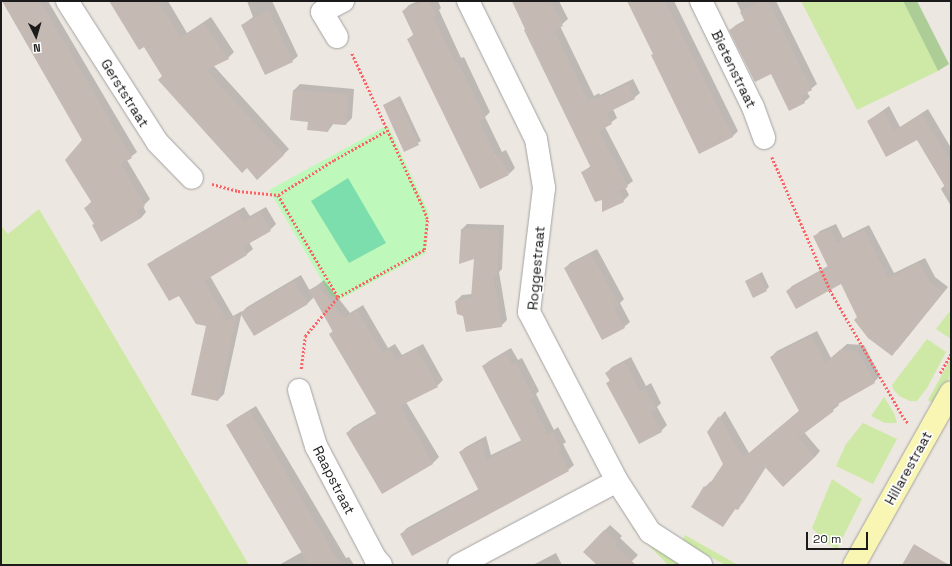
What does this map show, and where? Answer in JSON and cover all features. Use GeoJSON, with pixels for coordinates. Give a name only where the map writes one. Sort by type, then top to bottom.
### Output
{"type":"FeatureCollection","features":[{"type":"Feature","properties":{"kind":"main road","name":"Hillarestraat"},"geometry":{"type":"LineString","coordinates":[[854,565],[951,392]]}},
{"type":"Feature","properties":{"kind":"street","name":"Gerststraat"},"geometry":{"type":"LineString","coordinates":[[67,1],[157,142],[192,178]]}},
{"type":"Feature","properties":{"kind":"street"},"geometry":{"type":"LineString","coordinates":[[337,38],[322,12],[344,1]]}},
{"type":"Feature","properties":{"kind":"street","name":"Roggestraat"},"geometry":{"type":"LineString","coordinates":[[468,1],[536,139],[544,188],[529,312],[617,481],[650,532],[701,565]]}},
{"type":"Feature","properties":{"kind":"street","name":"Bietenstraat"},"geometry":{"type":"LineString","coordinates":[[701,1],[753,107],[764,138]]}},
{"type":"Feature","properties":{"kind":"street","name":"Raapstraat"},"geometry":{"type":"LineString","coordinates":[[299,390],[316,446],[375,558],[381,565]]}},
{"type":"Feature","properties":{"kind":"street"},"geometry":{"type":"LineString","coordinates":[[459,565],[617,481]]}},
{"type":"Feature","properties":{"kind":"path"},"geometry":{"type":"LineString","coordinates":[[299,390],[305,336],[338,298],[424,250],[427,219],[423,208],[386,131],[356,61],[348,47],[337,38]]}},
{"type":"Feature","properties":{"kind":"path"},"geometry":{"type":"LineString","coordinates":[[192,178],[238,192],[278,194],[386,131]]}},
{"type":"Feature","properties":{"kind":"path"},"geometry":{"type":"LineString","coordinates":[[764,138],[830,290],[904,418],[923,441]]}},
{"type":"Feature","properties":{"kind":"path"},"geometry":{"type":"LineString","coordinates":[[278,194],[338,298]]}},
{"type":"Feature","properties":{"kind":"green space"},"geometry":{"type":"Polygon","coordinates":[[[801,1],[903,1],[938,71],[857,110],[801,1]]]}},
{"type":"Feature","properties":{"kind":"green space"},"geometry":{"type":"Polygon","coordinates":[[[903,1],[917,1],[949,64],[938,71],[903,1]]]}},
{"type":"Feature","properties":{"kind":"green space"},"geometry":{"type":"Polygon","coordinates":[[[388,125],[429,213],[426,253],[341,299],[331,296],[269,190],[388,125]]]}},
{"type":"Feature","properties":{"kind":"green space"},"geometry":{"type":"Polygon","coordinates":[[[348,178],[386,243],[349,263],[311,201],[348,178]]]}},
{"type":"Feature","properties":{"kind":"green space"},"geometry":{"type":"Polygon","coordinates":[[[39,209],[249,565],[1,565],[1,226],[8,234],[39,209]]]}},
{"type":"Feature","properties":{"kind":"green space"},"geometry":{"type":"Polygon","coordinates":[[[949,312],[951,315],[951,339],[936,329],[949,312]]]}},
{"type":"Feature","properties":{"kind":"green space"},"geometry":{"type":"Polygon","coordinates":[[[927,339],[946,352],[927,388],[917,401],[910,401],[899,396],[893,389],[892,385],[927,339]]]}},
{"type":"Feature","properties":{"kind":"green space"},"geometry":{"type":"Polygon","coordinates":[[[951,358],[951,374],[934,404],[928,400],[951,358]]]}},
{"type":"Feature","properties":{"kind":"green space"},"geometry":{"type":"Polygon","coordinates":[[[884,397],[894,413],[897,423],[885,423],[871,416],[884,397]]]}},
{"type":"Feature","properties":{"kind":"green space"},"geometry":{"type":"Polygon","coordinates":[[[863,423],[897,439],[873,484],[836,466],[846,444],[863,423]]]}},
{"type":"Feature","properties":{"kind":"green space"},"geometry":{"type":"Polygon","coordinates":[[[832,479],[862,499],[837,549],[825,542],[812,528],[832,479]]]}},
{"type":"Feature","properties":{"kind":"green space"},"geometry":{"type":"Polygon","coordinates":[[[636,525],[687,565],[668,565],[632,528],[636,525]]]}},
{"type":"Feature","properties":{"kind":"green space"},"geometry":{"type":"Polygon","coordinates":[[[685,535],[738,565],[725,565],[682,541],[685,535]]]}},
{"type":"Feature","properties":{"kind":"building"},"geometry":{"type":"Polygon","coordinates":[[[2,1],[40,1],[132,158],[121,164],[145,206],[137,210],[141,218],[101,242],[92,225],[94,224],[84,208],[92,203],[65,160],[82,140],[2,1]]]}},
{"type":"Feature","properties":{"kind":"building"},"geometry":{"type":"Polygon","coordinates":[[[109,1],[158,1],[181,38],[204,23],[229,59],[206,70],[284,155],[257,180],[247,168],[242,173],[158,80],[162,76],[144,47],[139,50],[109,1]]]}},
{"type":"Feature","properties":{"kind":"building"},"geometry":{"type":"Polygon","coordinates":[[[424,1],[429,1],[436,15],[433,16],[455,63],[458,62],[485,118],[479,121],[496,157],[500,156],[509,175],[480,189],[407,39],[414,36],[402,11],[424,1]]]}},
{"type":"Feature","properties":{"kind":"building"},"geometry":{"type":"Polygon","coordinates":[[[512,1],[551,1],[563,26],[554,30],[588,101],[593,98],[594,100],[628,84],[635,99],[607,113],[612,124],[599,131],[628,187],[619,191],[624,202],[602,212],[602,200],[595,202],[581,172],[591,168],[524,30],[525,29],[512,1]]]}},
{"type":"Feature","properties":{"kind":"building"},"geometry":{"type":"Polygon","coordinates":[[[627,1],[665,1],[733,137],[699,154],[651,55],[653,54],[627,1]]]}},
{"type":"Feature","properties":{"kind":"building"},"geometry":{"type":"Polygon","coordinates":[[[761,1],[768,1],[812,90],[801,96],[805,103],[789,111],[771,74],[755,82],[729,30],[745,22],[740,12],[761,1]]]}},
{"type":"Feature","properties":{"kind":"building"},"geometry":{"type":"Polygon","coordinates":[[[269,11],[293,62],[265,75],[241,25],[269,11]]]}},
{"type":"Feature","properties":{"kind":"building"},"geometry":{"type":"Polygon","coordinates":[[[293,90],[349,94],[346,125],[329,124],[328,132],[307,130],[308,122],[290,120],[293,90]]]}},
{"type":"Feature","properties":{"kind":"building"},"geometry":{"type":"Polygon","coordinates":[[[397,98],[419,145],[404,152],[383,105],[397,98]]]}},
{"type":"Feature","properties":{"kind":"building"},"geometry":{"type":"Polygon","coordinates":[[[883,111],[894,131],[922,114],[951,162],[951,197],[917,140],[886,157],[867,121],[883,111]]]}},
{"type":"Feature","properties":{"kind":"building"},"geometry":{"type":"Polygon","coordinates":[[[238,212],[244,221],[260,212],[271,231],[243,247],[247,255],[204,281],[227,321],[237,315],[218,401],[191,395],[206,326],[196,324],[179,296],[169,301],[147,264],[238,212]]]}},
{"type":"Feature","properties":{"kind":"building"},"geometry":{"type":"Polygon","coordinates":[[[461,229],[499,230],[497,276],[493,275],[502,327],[466,332],[463,316],[457,314],[455,301],[471,298],[474,259],[459,264],[461,229]]]}},
{"type":"Feature","properties":{"kind":"building"},"geometry":{"type":"Polygon","coordinates":[[[830,229],[837,243],[864,230],[888,278],[919,263],[930,282],[943,292],[892,356],[868,338],[854,320],[857,317],[841,284],[796,309],[786,291],[828,267],[813,236],[830,229]]]}},
{"type":"Feature","properties":{"kind":"building"},"geometry":{"type":"Polygon","coordinates":[[[591,254],[619,305],[614,308],[625,328],[602,340],[564,268],[591,254]]]}},
{"type":"Feature","properties":{"kind":"building"},"geometry":{"type":"Polygon","coordinates":[[[759,274],[767,291],[753,298],[745,281],[759,274]]]}},
{"type":"Feature","properties":{"kind":"building"},"geometry":{"type":"Polygon","coordinates":[[[294,281],[308,304],[254,336],[240,313],[294,281]]]}},
{"type":"Feature","properties":{"kind":"building"},"geometry":{"type":"Polygon","coordinates":[[[318,285],[344,318],[357,310],[382,353],[389,349],[396,360],[417,349],[438,387],[400,406],[433,464],[382,494],[346,433],[377,415],[329,334],[333,331],[309,290],[318,285]]]}},
{"type":"Feature","properties":{"kind":"building"},"geometry":{"type":"Polygon","coordinates":[[[811,336],[825,363],[840,350],[858,351],[875,383],[831,408],[834,411],[798,438],[815,457],[783,487],[765,467],[738,510],[735,509],[723,527],[691,507],[704,486],[707,488],[723,464],[707,432],[719,416],[743,458],[799,411],[770,357],[811,336]]]}},
{"type":"Feature","properties":{"kind":"building"},"geometry":{"type":"Polygon","coordinates":[[[506,353],[512,365],[516,363],[534,397],[530,400],[548,435],[553,432],[561,448],[558,450],[569,471],[412,556],[400,534],[479,491],[459,452],[481,441],[486,460],[522,442],[482,366],[506,353]]]}},
{"type":"Feature","properties":{"kind":"building"},"geometry":{"type":"Polygon","coordinates":[[[625,362],[640,391],[645,389],[656,409],[651,412],[662,432],[639,444],[606,383],[610,381],[605,373],[625,362]]]}},
{"type":"Feature","properties":{"kind":"building"},"geometry":{"type":"Polygon","coordinates":[[[250,411],[341,565],[309,565],[226,425],[250,411]]]}},
{"type":"Feature","properties":{"kind":"building"},"geometry":{"type":"Polygon","coordinates":[[[604,530],[617,542],[614,545],[636,565],[597,565],[583,552],[604,530]]]}},
{"type":"Feature","properties":{"kind":"building"},"geometry":{"type":"Polygon","coordinates":[[[914,544],[949,565],[902,565],[914,544]]]}}]}
